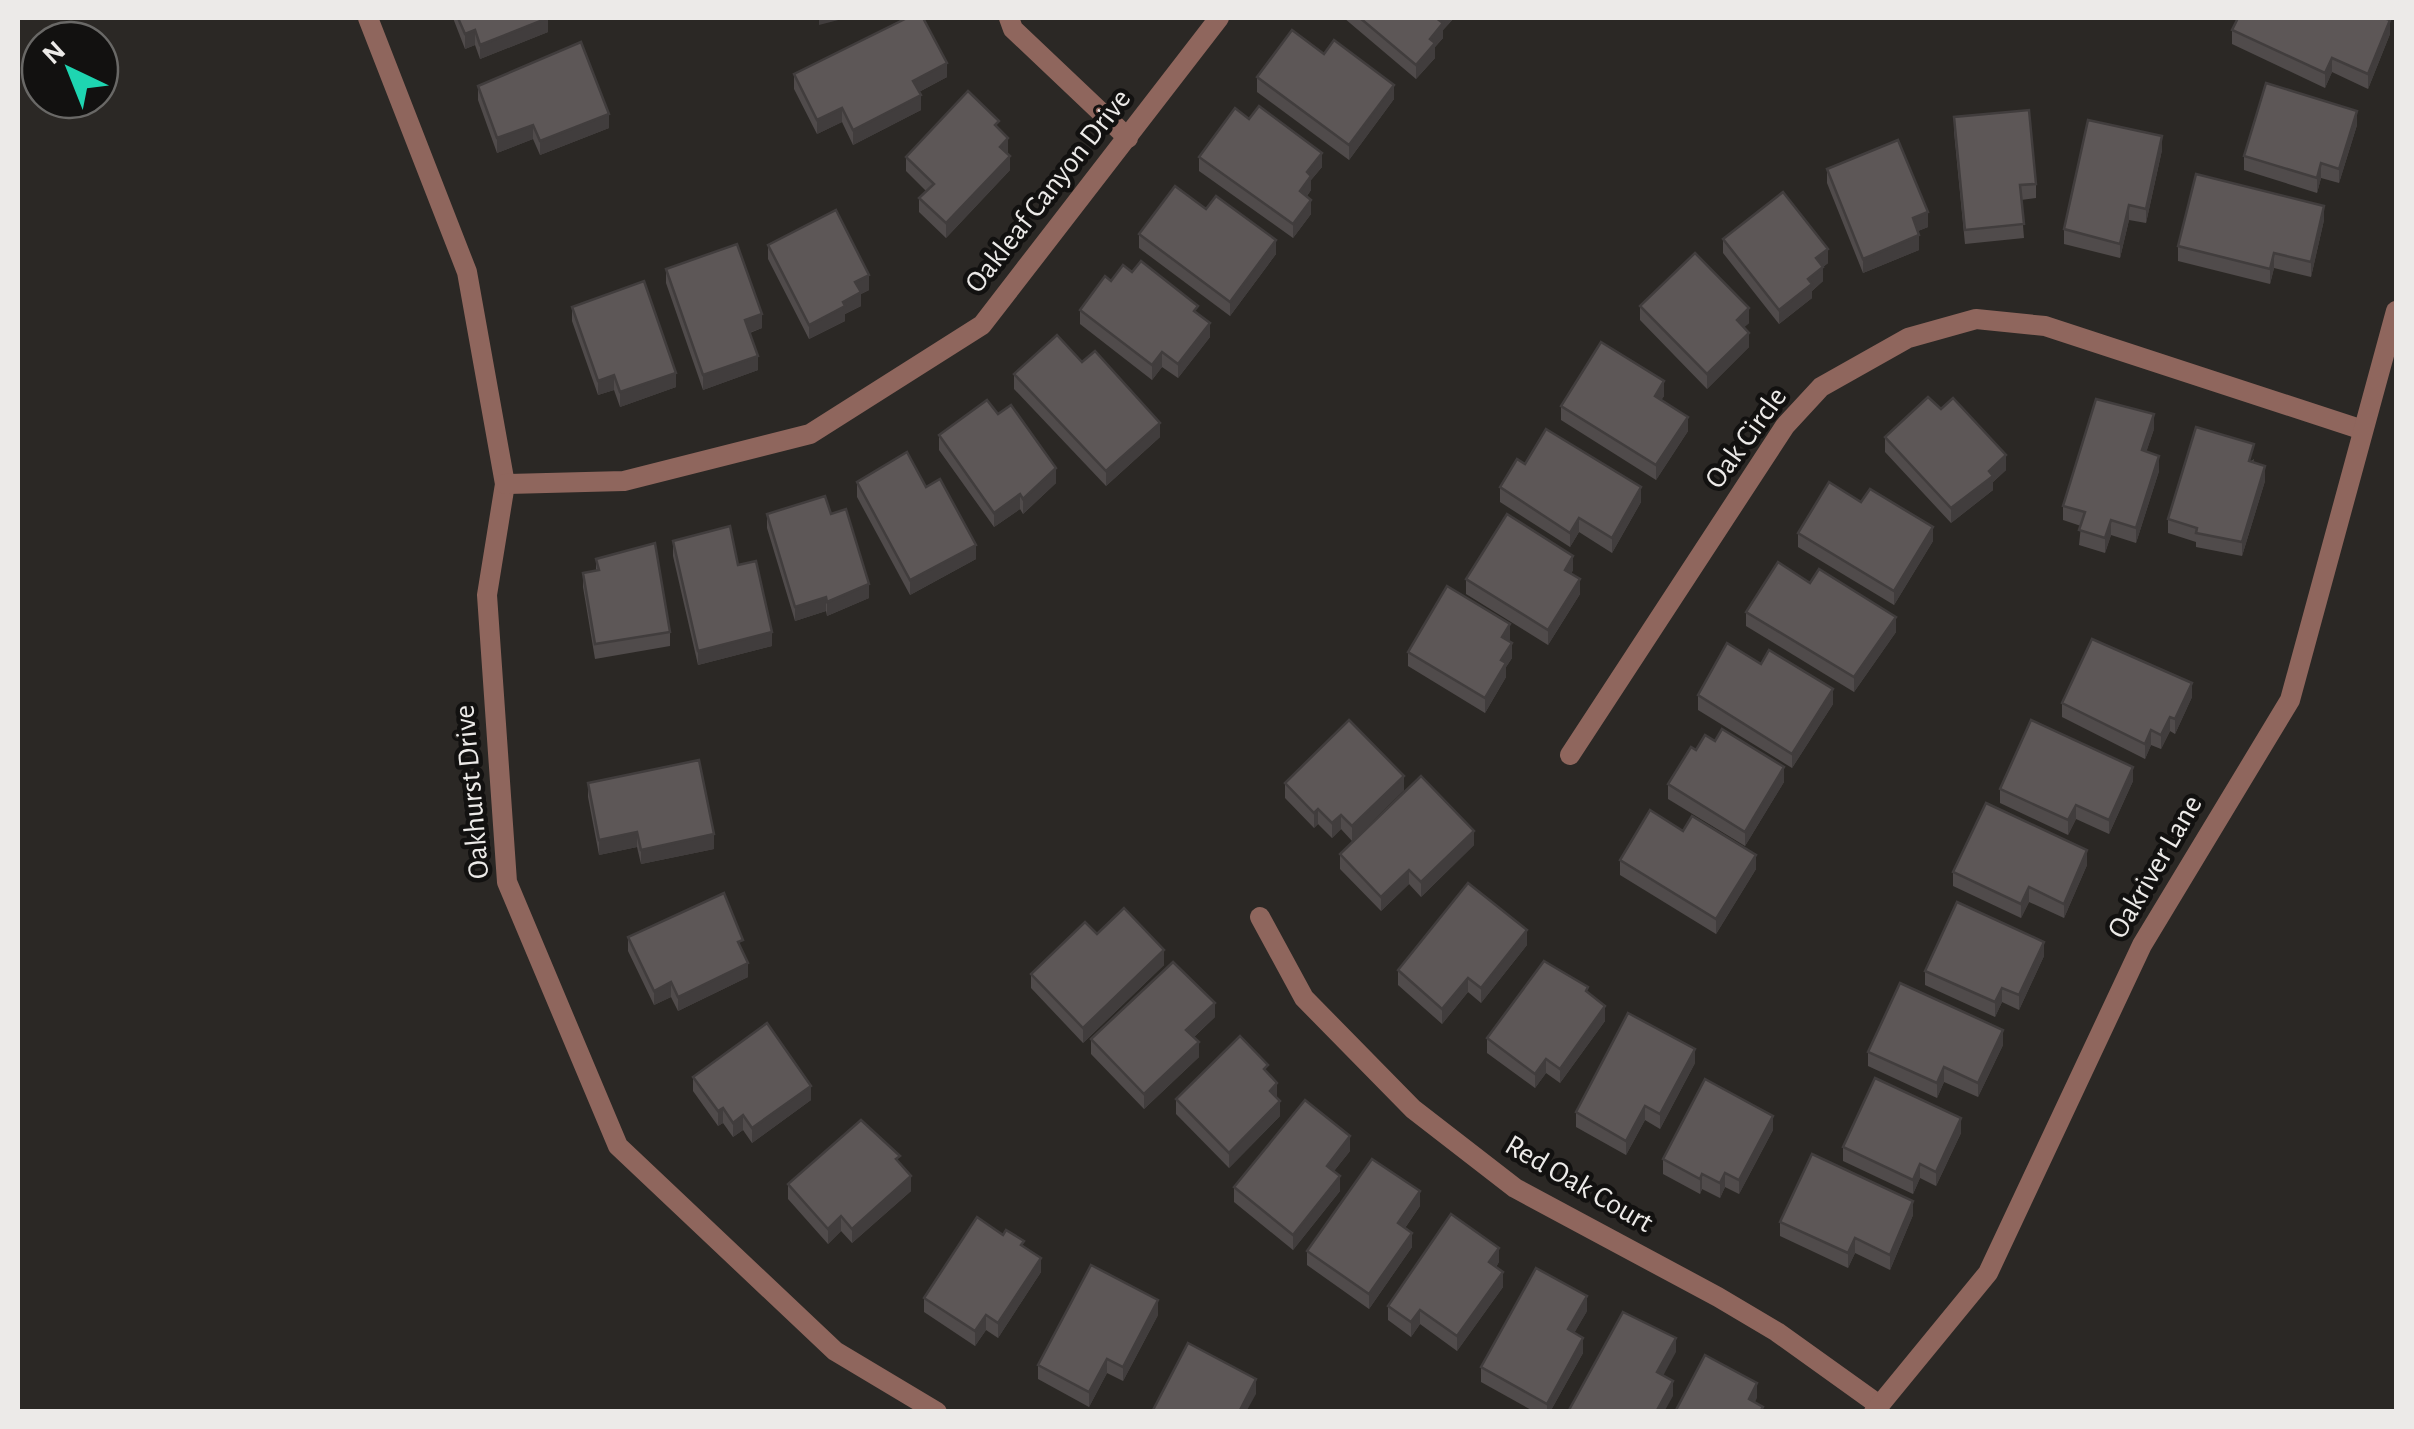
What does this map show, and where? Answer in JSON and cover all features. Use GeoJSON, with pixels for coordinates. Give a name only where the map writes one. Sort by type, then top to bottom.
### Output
{"type":"FeatureCollection","features":[{"type":"Feature","properties":{"kind":"street","name":"Oakhurst Drive"},"geometry":{"type":"LineString","coordinates":[[368,18],[467,272],[505,484],[488,595],[507,882],[618,1146],[836,1351],[938,1412]]}},
{"type":"Feature","properties":{"kind":"street"},"geometry":{"type":"LineString","coordinates":[[1009,18],[1013,29],[1128,138]]}},
{"type":"Feature","properties":{"kind":"street","name":"Oakleaf Canyon Drive"},"geometry":{"type":"LineString","coordinates":[[505,484],[624,481],[810,434],[982,325],[1218,18]]}},
{"type":"Feature","properties":{"kind":"street","name":"Oakriver Lane"},"geometry":{"type":"LineString","coordinates":[[1876,1408],[1988,1274],[2142,946],[2290,700],[2396,311]]}},
{"type":"Feature","properties":{"kind":"street","name":"Oak Circle"},"geometry":{"type":"LineString","coordinates":[[1570,755],[1786,426],[1821,388],[1908,338],[1976,319],[2045,326],[2363,430]]}},
{"type":"Feature","properties":{"kind":"street","name":"Red Oak Court"},"geometry":{"type":"LineString","coordinates":[[1260,917],[1304,998],[1413,1110],[1514,1188],[1733,1305],[1876,1408]]}},
{"type":"Feature","properties":{"kind":"building"},"geometry":{"type":"Polygon","coordinates":[[[458,18],[548,18],[480,45],[475,30],[465,34],[458,18]]]}},
{"type":"Feature","properties":{"kind":"building"},"geometry":{"type":"Polygon","coordinates":[[[907,18],[923,18],[947,63],[913,81],[921,95],[853,130],[842,108],[817,120],[794,74],[907,18]]]}},
{"type":"Feature","properties":{"kind":"building"},"geometry":{"type":"Polygon","coordinates":[[[1360,18],[1441,18],[1443,23],[1430,39],[1435,43],[1416,65],[1360,18]]]}},
{"type":"Feature","properties":{"kind":"building"},"geometry":{"type":"Polygon","coordinates":[[[2238,18],[2390,20],[2368,74],[2332,58],[2325,73],[2232,30],[2238,18]]]}},
{"type":"Feature","properties":{"kind":"building"},"geometry":{"type":"Polygon","coordinates":[[[1292,30],[1324,54],[1334,40],[1394,85],[1349,145],[1257,77],[1292,30]]]}},
{"type":"Feature","properties":{"kind":"building"},"geometry":{"type":"Polygon","coordinates":[[[581,42],[609,114],[540,141],[533,125],[497,138],[478,86],[581,42]]]}},
{"type":"Feature","properties":{"kind":"building"},"geometry":{"type":"Polygon","coordinates":[[[2266,83],[2357,111],[2339,169],[2321,163],[2317,178],[2244,156],[2266,83]]]}},
{"type":"Feature","properties":{"kind":"building"},"geometry":{"type":"Polygon","coordinates":[[[968,91],[999,121],[995,125],[1008,138],[1000,147],[1010,156],[946,223],[919,198],[934,184],[906,157],[968,91]]]}},
{"type":"Feature","properties":{"kind":"building"},"geometry":{"type":"Polygon","coordinates":[[[1259,106],[1322,153],[1307,172],[1311,176],[1300,191],[1311,200],[1293,224],[1199,157],[1235,108],[1249,119],[1259,106]]]}},
{"type":"Feature","properties":{"kind":"building"},"geometry":{"type":"Polygon","coordinates":[[[2029,110],[2036,184],[2020,185],[2024,224],[1965,230],[1954,117],[2029,110]]]}},
{"type":"Feature","properties":{"kind":"building"},"geometry":{"type":"Polygon","coordinates":[[[2088,120],[2162,136],[2146,209],[2129,205],[2120,244],[2064,229],[2088,120]]]}},
{"type":"Feature","properties":{"kind":"building"},"geometry":{"type":"Polygon","coordinates":[[[1898,140],[1928,212],[1913,218],[1919,235],[1863,259],[1827,169],[1898,140]]]}},
{"type":"Feature","properties":{"kind":"building"},"geometry":{"type":"Polygon","coordinates":[[[2196,174],[2324,206],[2311,262],[2274,253],[2270,269],[2178,246],[2196,174]]]}},
{"type":"Feature","properties":{"kind":"building"},"geometry":{"type":"Polygon","coordinates":[[[1175,186],[1206,209],[1216,196],[1276,240],[1230,302],[1139,234],[1175,186]]]}},
{"type":"Feature","properties":{"kind":"building"},"geometry":{"type":"Polygon","coordinates":[[[1783,192],[1828,249],[1816,258],[1823,267],[1808,279],[1812,284],[1779,310],[1723,239],[1783,192]]]}},
{"type":"Feature","properties":{"kind":"building"},"geometry":{"type":"Polygon","coordinates":[[[836,210],[869,275],[855,282],[861,292],[843,302],[845,306],[809,325],[768,245],[836,210]]]}},
{"type":"Feature","properties":{"kind":"building"},"geometry":{"type":"Polygon","coordinates":[[[737,244],[762,314],[745,320],[758,356],[703,375],[666,269],[737,244]]]}},
{"type":"Feature","properties":{"kind":"building"},"geometry":{"type":"Polygon","coordinates":[[[1695,253],[1749,308],[1737,320],[1749,333],[1707,374],[1640,306],[1695,253]]]}},
{"type":"Feature","properties":{"kind":"building"},"geometry":{"type":"Polygon","coordinates":[[[1141,261],[1198,306],[1194,311],[1210,323],[1178,364],[1162,352],[1152,365],[1080,310],[1105,276],[1111,281],[1123,265],[1132,272],[1141,261]]]}},
{"type":"Feature","properties":{"kind":"building"},"geometry":{"type":"Polygon","coordinates":[[[644,281],[676,373],[620,392],[614,375],[598,381],[572,307],[644,281]]]}},
{"type":"Feature","properties":{"kind":"building"},"geometry":{"type":"Polygon","coordinates":[[[1057,335],[1082,362],[1095,351],[1160,423],[1106,471],[1014,374],[1057,335]]]}},
{"type":"Feature","properties":{"kind":"building"},"geometry":{"type":"Polygon","coordinates":[[[1601,342],[1664,381],[1655,396],[1688,417],[1656,465],[1561,406],[1601,342]]]}},
{"type":"Feature","properties":{"kind":"building"},"geometry":{"type":"Polygon","coordinates":[[[1928,397],[1941,409],[1953,398],[2006,455],[1989,471],[1993,476],[1951,508],[1885,437],[1928,397]]]}},
{"type":"Feature","properties":{"kind":"building"},"geometry":{"type":"Polygon","coordinates":[[[2096,399],[2154,414],[2142,450],[2159,456],[2136,528],[2111,520],[2105,538],[2079,530],[2085,512],[2063,506],[2096,399]]]}},
{"type":"Feature","properties":{"kind":"building"},"geometry":{"type":"Polygon","coordinates":[[[987,400],[998,414],[1011,405],[1056,468],[1023,499],[1020,494],[994,513],[939,435],[987,400]]]}},
{"type":"Feature","properties":{"kind":"building"},"geometry":{"type":"Polygon","coordinates":[[[2196,427],[2254,444],[2249,461],[2265,466],[2242,542],[2196,533],[2197,528],[2168,519],[2196,427]]]}},
{"type":"Feature","properties":{"kind":"building"},"geometry":{"type":"Polygon","coordinates":[[[1546,429],[1641,487],[1612,538],[1579,518],[1570,533],[1500,487],[1517,459],[1525,464],[1546,429]]]}},
{"type":"Feature","properties":{"kind":"building"},"geometry":{"type":"Polygon","coordinates":[[[907,452],[926,487],[940,479],[976,545],[910,580],[857,482],[907,452]]]}},
{"type":"Feature","properties":{"kind":"building"},"geometry":{"type":"Polygon","coordinates":[[[1829,482],[1861,502],[1870,489],[1933,527],[1894,591],[1798,533],[1829,482]]]}},
{"type":"Feature","properties":{"kind":"building"},"geometry":{"type":"Polygon","coordinates":[[[825,496],[831,514],[846,509],[869,584],[827,602],[826,597],[795,607],[767,514],[825,496]]]}},
{"type":"Feature","properties":{"kind":"building"},"geometry":{"type":"Polygon","coordinates":[[[1507,514],[1573,556],[1565,570],[1580,579],[1548,630],[1466,579],[1507,514]]]}},
{"type":"Feature","properties":{"kind":"building"},"geometry":{"type":"Polygon","coordinates":[[[730,526],[738,565],[756,561],[772,632],[698,651],[673,541],[730,526]]]}},
{"type":"Feature","properties":{"kind":"building"},"geometry":{"type":"Polygon","coordinates":[[[655,543],[670,632],[595,644],[583,573],[599,570],[596,559],[655,543]]]}},
{"type":"Feature","properties":{"kind":"building"},"geometry":{"type":"Polygon","coordinates":[[[1778,562],[1810,583],[1819,569],[1896,617],[1854,677],[1746,612],[1778,562]]]}},
{"type":"Feature","properties":{"kind":"building"},"geometry":{"type":"Polygon","coordinates":[[[1447,586],[1510,624],[1502,637],[1512,643],[1501,660],[1506,663],[1485,698],[1408,652],[1447,586]]]}},
{"type":"Feature","properties":{"kind":"building"},"geometry":{"type":"Polygon","coordinates":[[[2092,639],[2192,683],[2175,719],[2170,717],[2161,735],[2151,730],[2145,744],[2062,703],[2092,639]]]}},
{"type":"Feature","properties":{"kind":"building"},"geometry":{"type":"Polygon","coordinates":[[[1727,643],[1761,664],[1769,650],[1833,689],[1792,754],[1698,695],[1727,643]]]}},
{"type":"Feature","properties":{"kind":"building"},"geometry":{"type":"Polygon","coordinates":[[[1349,720],[1404,776],[1352,826],[1341,815],[1332,823],[1318,809],[1314,813],[1285,783],[1349,720]]]}},
{"type":"Feature","properties":{"kind":"building"},"geometry":{"type":"Polygon","coordinates":[[[2031,720],[2133,767],[2109,820],[2076,805],[2068,820],[2000,789],[2031,720]]]}},
{"type":"Feature","properties":{"kind":"building"},"geometry":{"type":"Polygon","coordinates":[[[1722,729],[1784,767],[1745,832],[1668,784],[1691,747],[1696,750],[1705,735],[1715,741],[1722,729]]]}},
{"type":"Feature","properties":{"kind":"building"},"geometry":{"type":"Polygon","coordinates":[[[699,760],[714,834],[641,850],[637,832],[599,840],[588,783],[699,760]]]}},
{"type":"Feature","properties":{"kind":"building"},"geometry":{"type":"Polygon","coordinates":[[[1421,776],[1474,831],[1421,882],[1409,870],[1381,897],[1340,854],[1421,776]]]}},
{"type":"Feature","properties":{"kind":"building"},"geometry":{"type":"Polygon","coordinates":[[[1986,803],[2087,850],[2064,904],[2029,887],[2021,904],[1953,872],[1986,803]]]}},
{"type":"Feature","properties":{"kind":"building"},"geometry":{"type":"Polygon","coordinates":[[[1650,810],[1683,831],[1692,816],[1756,855],[1716,919],[1620,860],[1650,810]]]}},
{"type":"Feature","properties":{"kind":"building"},"geometry":{"type":"Polygon","coordinates":[[[1468,883],[1527,930],[1481,988],[1468,978],[1442,1009],[1398,970],[1468,883]]]}},
{"type":"Feature","properties":{"kind":"building"},"geometry":{"type":"Polygon","coordinates":[[[724,893],[748,963],[678,997],[671,982],[654,991],[628,937],[724,893]]]}},
{"type":"Feature","properties":{"kind":"building"},"geometry":{"type":"Polygon","coordinates":[[[1957,902],[2044,942],[2019,995],[2002,988],[1995,1002],[1925,971],[1957,902]]]}},
{"type":"Feature","properties":{"kind":"building"},"geometry":{"type":"Polygon","coordinates":[[[1124,908],[1164,950],[1083,1028],[1031,974],[1085,922],[1097,934],[1124,908]]]}},
{"type":"Feature","properties":{"kind":"building"},"geometry":{"type":"Polygon","coordinates":[[[1544,961],[1588,987],[1586,991],[1605,1006],[1560,1069],[1546,1059],[1535,1074],[1487,1038],[1544,961]]]}},
{"type":"Feature","properties":{"kind":"building"},"geometry":{"type":"Polygon","coordinates":[[[1173,962],[1215,1003],[1186,1030],[1199,1042],[1144,1094],[1091,1039],[1173,962]]]}},
{"type":"Feature","properties":{"kind":"building"},"geometry":{"type":"Polygon","coordinates":[[[1900,983],[2003,1030],[1978,1083],[1944,1067],[1937,1083],[1868,1052],[1900,983]]]}},
{"type":"Feature","properties":{"kind":"building"},"geometry":{"type":"Polygon","coordinates":[[[1628,1013],[1695,1049],[1660,1114],[1645,1106],[1626,1141],[1576,1112],[1628,1013]]]}},
{"type":"Feature","properties":{"kind":"building"},"geometry":{"type":"Polygon","coordinates":[[[767,1023],[811,1086],[752,1128],[743,1115],[733,1123],[723,1108],[718,1111],[693,1077],[767,1023]]]}},
{"type":"Feature","properties":{"kind":"building"},"geometry":{"type":"Polygon","coordinates":[[[1240,1036],[1268,1065],[1264,1069],[1277,1083],[1270,1091],[1280,1101],[1229,1153],[1176,1099],[1240,1036]]]}},
{"type":"Feature","properties":{"kind":"building"},"geometry":{"type":"Polygon","coordinates":[[[1875,1078],[1961,1118],[1936,1172],[1920,1164],[1913,1180],[1843,1147],[1875,1078]]]}},
{"type":"Feature","properties":{"kind":"building"},"geometry":{"type":"Polygon","coordinates":[[[1705,1079],[1773,1116],[1739,1180],[1725,1173],[1720,1183],[1702,1174],[1700,1179],[1663,1159],[1705,1079]]]}},
{"type":"Feature","properties":{"kind":"building"},"geometry":{"type":"Polygon","coordinates":[[[1305,1100],[1350,1136],[1327,1166],[1340,1176],[1293,1235],[1234,1187],[1305,1100]]]}},
{"type":"Feature","properties":{"kind":"building"},"geometry":{"type":"Polygon","coordinates":[[[861,1120],[900,1156],[896,1159],[911,1176],[852,1229],[841,1216],[828,1229],[788,1184],[861,1120]]]}},
{"type":"Feature","properties":{"kind":"building"},"geometry":{"type":"Polygon","coordinates":[[[1812,1154],[1913,1201],[1890,1255],[1855,1238],[1848,1253],[1780,1222],[1812,1154]]]}},
{"type":"Feature","properties":{"kind":"building"},"geometry":{"type":"Polygon","coordinates":[[[1372,1159],[1420,1191],[1398,1223],[1412,1233],[1369,1294],[1307,1251],[1372,1159]]]}},
{"type":"Feature","properties":{"kind":"building"},"geometry":{"type":"Polygon","coordinates":[[[1451,1214],[1499,1248],[1489,1262],[1503,1272],[1457,1336],[1420,1310],[1411,1322],[1388,1306],[1451,1214]]]}},
{"type":"Feature","properties":{"kind":"building"},"geometry":{"type":"Polygon","coordinates":[[[977,1217],[1003,1235],[1006,1230],[1024,1241],[1021,1245],[1041,1258],[998,1323],[986,1315],[975,1331],[924,1298],[977,1217]]]}},
{"type":"Feature","properties":{"kind":"building"},"geometry":{"type":"Polygon","coordinates":[[[1091,1265],[1158,1300],[1123,1367],[1107,1359],[1089,1392],[1038,1365],[1091,1265]]]}},
{"type":"Feature","properties":{"kind":"building"},"geometry":{"type":"Polygon","coordinates":[[[1536,1268],[1587,1296],[1568,1329],[1583,1338],[1547,1404],[1481,1367],[1536,1268]]]}},
{"type":"Feature","properties":{"kind":"building"},"geometry":{"type":"Polygon","coordinates":[[[1623,1312],[1676,1338],[1657,1372],[1673,1381],[1656,1412],[1572,1412],[1569,1410],[1623,1312]]]}},
{"type":"Feature","properties":{"kind":"building"},"geometry":{"type":"Polygon","coordinates":[[[1188,1343],[1256,1379],[1239,1412],[1152,1412],[1188,1343]]]}},
{"type":"Feature","properties":{"kind":"building"},"geometry":{"type":"Polygon","coordinates":[[[1705,1355],[1757,1383],[1749,1399],[1763,1407],[1760,1412],[1675,1412],[1705,1355]]]}}]}
